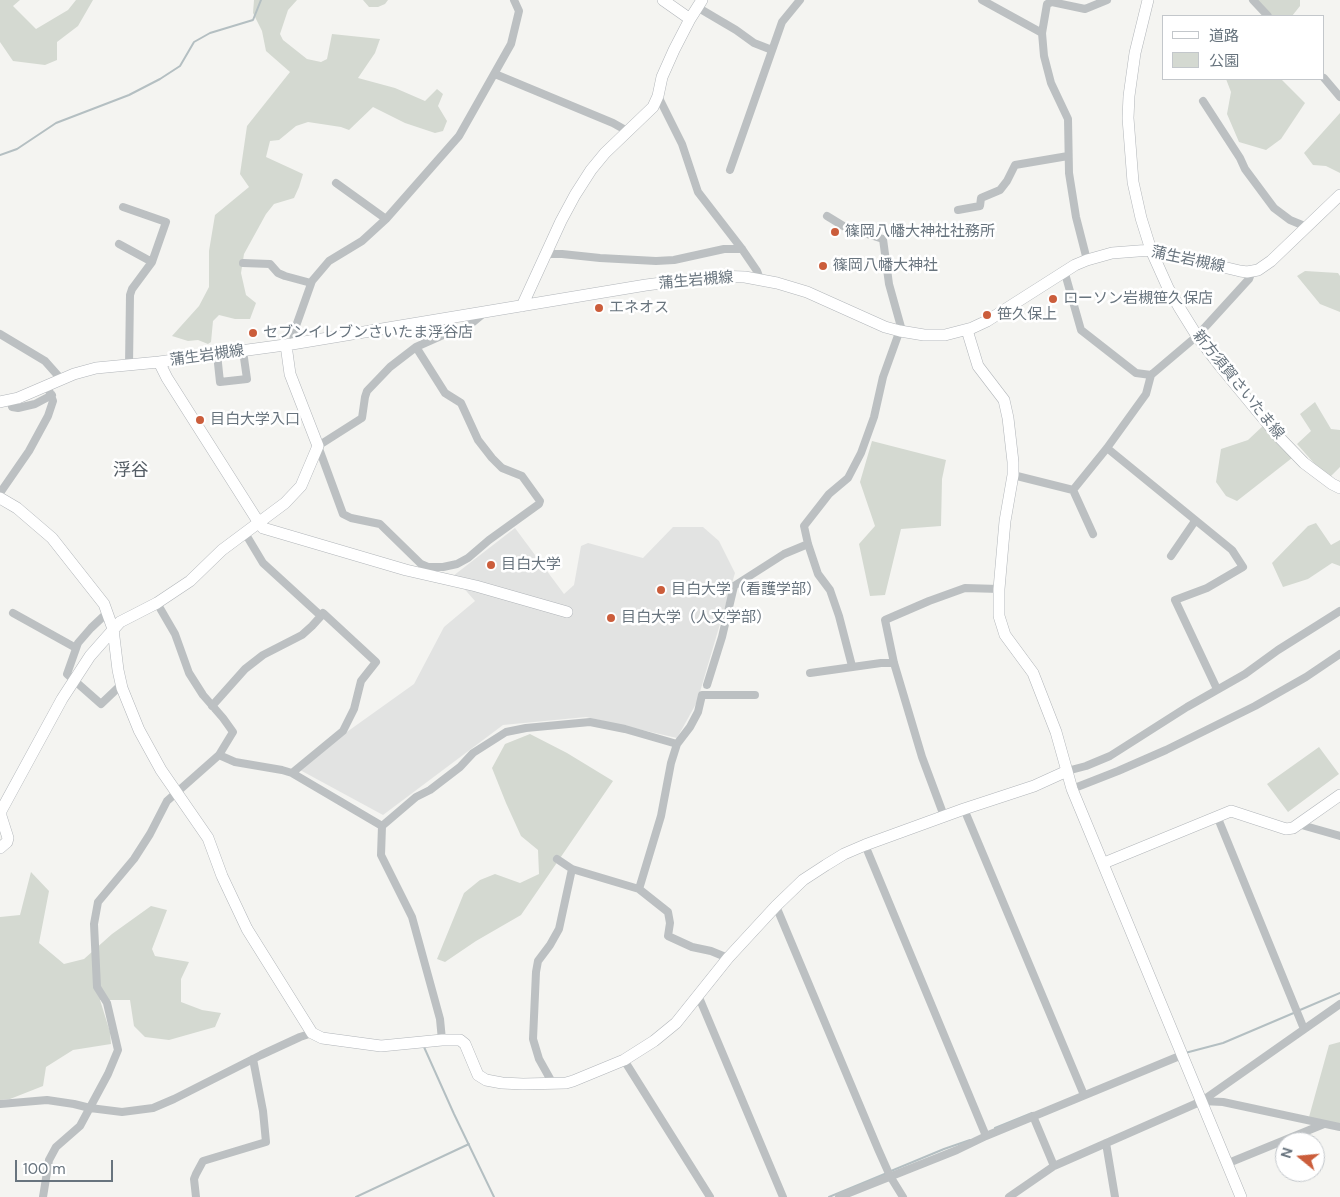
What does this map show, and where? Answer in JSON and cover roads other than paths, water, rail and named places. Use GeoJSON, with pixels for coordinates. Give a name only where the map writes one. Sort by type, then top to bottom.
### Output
{"type":"FeatureCollection","features":[{"type":"Feature","properties":{"kind":"street"},"geometry":{"type":"LineString","coordinates":[[427,571],[380,524],[351,518],[343,514],[292,379],[289,345],[311,283],[329,261],[362,241],[386,219],[459,136],[495,74],[514,36],[519,11],[514,0]]}},
{"type":"Feature","properties":{"kind":"street"},"geometry":{"type":"LineString","coordinates":[[663,0],[690,19]]}},
{"type":"Feature","properties":{"kind":"street"},"geometry":{"type":"LineString","coordinates":[[730,170],[782,22],[800,0]]}},
{"type":"Feature","properties":{"kind":"street"},"geometry":{"type":"LineString","coordinates":[[982,0],[1042,32]]}},
{"type":"Feature","properties":{"kind":"street"},"geometry":{"type":"LineString","coordinates":[[1087,260],[1076,217],[1068,156],[1068,119],[1050,83],[1044,56],[1042,32],[1047,4],[1052,2],[1085,9],[1108,0]]}},
{"type":"Feature","properties":{"kind":"street","name":"新方須賀さいたま線"},"geometry":{"type":"LineString","coordinates":[[1148,0],[1134,53],[1128,118],[1133,182],[1151,250],[1168,288],[1197,336],[1304,464],[1340,488]]}},
{"type":"Feature","properties":{"kind":"street"},"geometry":{"type":"LineString","coordinates":[[1253,0],[1267,15]]}},
{"type":"Feature","properties":{"kind":"street"},"geometry":{"type":"LineString","coordinates":[[522,306],[575,195],[591,170],[605,153],[653,107],[658,96],[662,77],[699,4],[754,43],[772,50]]}},
{"type":"Feature","properties":{"kind":"street"},"geometry":{"type":"LineString","coordinates":[[495,74],[613,123],[629,132]]}},
{"type":"Feature","properties":{"kind":"street"},"geometry":{"type":"LineString","coordinates":[[1325,79],[1340,97]]}},
{"type":"Feature","properties":{"kind":"street"},"geometry":{"type":"LineString","coordinates":[[658,96],[682,144],[698,192],[742,249],[757,271],[760,279]]}},
{"type":"Feature","properties":{"kind":"street"},"geometry":{"type":"LineString","coordinates":[[1203,101],[1240,158],[1245,169],[1274,208],[1290,220],[1307,227]]}},
{"type":"Feature","properties":{"kind":"street"},"geometry":{"type":"LineString","coordinates":[[958,210],[980,206],[981,198],[1000,190],[1015,165],[1068,156]]}},
{"type":"Feature","properties":{"kind":"street"},"geometry":{"type":"LineString","coordinates":[[336,183],[386,219]]}},
{"type":"Feature","properties":{"kind":"street"},"geometry":{"type":"LineString","coordinates":[[1073,490],[1107,448],[1146,394],[1151,375],[1197,336],[1249,279],[1252,272],[1271,261],[1340,195]]}},
{"type":"Feature","properties":{"kind":"street"},"geometry":{"type":"LineString","coordinates":[[123,207],[166,222],[152,262],[130,295],[130,365]]}},
{"type":"Feature","properties":{"kind":"street"},"geometry":{"type":"LineString","coordinates":[[827,216],[845,226],[883,239],[889,284],[901,327],[861,453],[848,478],[829,494],[804,526],[818,574],[830,590],[839,616],[852,666]]}},
{"type":"Feature","properties":{"kind":"street"},"geometry":{"type":"LineString","coordinates":[[120,244],[152,262]]}},
{"type":"Feature","properties":{"kind":"street"},"geometry":{"type":"LineString","coordinates":[[546,254],[656,261],[674,260],[724,249],[742,249]]}},
{"type":"Feature","properties":{"kind":"street","name":"蒲生岩槻線"},"geometry":{"type":"LineString","coordinates":[[5,401],[49,390],[61,379],[96,368],[289,345],[697,277],[723,276],[760,279],[807,292],[885,327],[934,336],[967,330],[987,321],[1064,270],[1087,260],[1112,253],[1151,250],[1240,271],[1252,272]]}},
{"type":"Feature","properties":{"kind":"street"},"geometry":{"type":"LineString","coordinates":[[243,262],[270,264],[278,273],[311,283]]}},
{"type":"Feature","properties":{"kind":"street"},"geometry":{"type":"LineString","coordinates":[[1064,270],[1081,330],[1136,373],[1151,375]]}},
{"type":"Feature","properties":{"kind":"street"},"geometry":{"type":"LineString","coordinates":[[0,848],[8,842],[1,811],[73,681],[90,656],[113,629],[124,619],[157,603],[190,581],[222,550],[285,503],[301,486],[318,446],[362,418],[367,391],[390,367],[416,347],[466,328],[484,312]]}},
{"type":"Feature","properties":{"kind":"street"},"geometry":{"type":"LineString","coordinates":[[967,330],[978,366],[1004,400],[1013,460],[998,590],[1000,616],[1005,635],[1033,673],[1056,732],[1072,788],[1241,1197]]}},
{"type":"Feature","properties":{"kind":"street"},"geometry":{"type":"LineString","coordinates":[[0,334],[45,361],[61,379]]}},
{"type":"Feature","properties":{"kind":"street"},"geometry":{"type":"LineString","coordinates":[[416,347],[445,394],[461,403],[478,440],[492,458],[502,468],[522,476],[540,501],[539,504],[489,540],[468,558],[457,564],[427,571]]}},
{"type":"Feature","properties":{"kind":"street"},"geometry":{"type":"LineString","coordinates":[[217,354],[220,382],[248,378],[244,351]]}},
{"type":"Feature","properties":{"kind":"street"},"geometry":{"type":"LineString","coordinates":[[159,362],[167,378],[259,523],[269,530],[427,571],[567,612]]}},
{"type":"Feature","properties":{"kind":"street"},"geometry":{"type":"LineString","coordinates":[[0,493],[38,435],[53,401],[49,390]]}},
{"type":"Feature","properties":{"kind":"street"},"geometry":{"type":"LineString","coordinates":[[1107,448],[1232,550],[1243,567],[1207,588],[1175,600],[1217,689]]}},
{"type":"Feature","properties":{"kind":"street"},"geometry":{"type":"LineString","coordinates":[[1012,475],[1073,490]]}},
{"type":"Feature","properties":{"kind":"street"},"geometry":{"type":"LineString","coordinates":[[1073,490],[1093,534]]}},
{"type":"Feature","properties":{"kind":"street"},"geometry":{"type":"LineString","coordinates":[[0,498],[18,508],[52,538],[104,604],[113,629],[122,684],[139,730],[154,759],[208,838],[222,876],[246,929],[312,1033],[322,1038],[381,1046],[460,1040],[465,1044],[478,1075],[486,1080],[502,1083],[553,1084],[573,1081],[624,1060],[654,1041],[676,1023],[728,958],[803,880],[844,854],[944,816],[1034,786],[1066,771],[1086,766],[1110,756],[1217,689],[1245,674],[1278,650],[1340,611]]}},
{"type":"Feature","properties":{"kind":"street"},"geometry":{"type":"LineString","coordinates":[[1171,556],[1195,521]]}},
{"type":"Feature","properties":{"kind":"street"},"geometry":{"type":"LineString","coordinates":[[245,533],[263,563],[321,616]]}},
{"type":"Feature","properties":{"kind":"street"},"geometry":{"type":"LineString","coordinates":[[708,685],[734,586],[784,554],[808,544]]}},
{"type":"Feature","properties":{"kind":"street"},"geometry":{"type":"LineString","coordinates":[[944,816],[922,757],[894,663],[885,620],[965,588],[998,590]]}},
{"type":"Feature","properties":{"kind":"street"},"geometry":{"type":"LineString","coordinates":[[43,1197],[46,1171],[52,1153],[56,1147],[77,1130],[90,1108],[118,1050],[107,1003],[98,987],[94,924],[96,909],[102,897],[134,859],[150,834],[167,801],[219,755],[233,732],[203,695],[189,673],[175,634],[157,603]]}},
{"type":"Feature","properties":{"kind":"street"},"geometry":{"type":"LineString","coordinates":[[108,612],[90,628],[76,648],[67,674],[101,704],[122,684]]}},
{"type":"Feature","properties":{"kind":"street"},"geometry":{"type":"LineString","coordinates":[[13,613],[76,648]]}},
{"type":"Feature","properties":{"kind":"street"},"geometry":{"type":"LineString","coordinates":[[212,706],[245,669],[263,655],[302,635],[323,613],[376,662],[361,681],[354,709],[343,731],[292,773]]}},
{"type":"Feature","properties":{"kind":"street"},"geometry":{"type":"LineString","coordinates":[[1072,788],[1166,750],[1255,706],[1340,654]]}},
{"type":"Feature","properties":{"kind":"street"},"geometry":{"type":"LineString","coordinates":[[810,673],[852,666],[894,663]]}},
{"type":"Feature","properties":{"kind":"street"},"geometry":{"type":"LineString","coordinates":[[639,889],[661,816],[666,783],[677,744],[690,727],[698,712],[702,695],[755,695]]}},
{"type":"Feature","properties":{"kind":"street"},"geometry":{"type":"LineString","coordinates":[[442,1040],[440,1019],[412,917],[381,855],[382,826],[416,797],[430,790],[460,766],[473,753],[506,732],[526,728],[590,722],[625,729],[677,744]]}},
{"type":"Feature","properties":{"kind":"street"},"geometry":{"type":"LineString","coordinates":[[219,755],[235,762],[292,773],[382,826]]}},
{"type":"Feature","properties":{"kind":"street"},"geometry":{"type":"LineString","coordinates":[[1104,863],[1231,811],[1286,829],[1293,828],[1340,795]]}},
{"type":"Feature","properties":{"kind":"street"},"geometry":{"type":"LineString","coordinates":[[964,809],[1084,1095]]}},
{"type":"Feature","properties":{"kind":"street"},"geometry":{"type":"LineString","coordinates":[[1217,816],[1304,1028]]}},
{"type":"Feature","properties":{"kind":"street"},"geometry":{"type":"LineString","coordinates":[[1298,824],[1340,836]]}},
{"type":"Feature","properties":{"kind":"street"},"geometry":{"type":"LineString","coordinates":[[865,846],[986,1136]]}},
{"type":"Feature","properties":{"kind":"street"},"geometry":{"type":"LineString","coordinates":[[557,859],[572,869],[639,889],[668,912],[670,923],[668,936],[692,947],[711,951],[728,958]]}},
{"type":"Feature","properties":{"kind":"street"},"geometry":{"type":"LineString","coordinates":[[553,1084],[539,1059],[533,1039],[536,972],[538,961],[559,929],[572,869]]}},
{"type":"Feature","properties":{"kind":"street"},"geometry":{"type":"LineString","coordinates":[[776,906],[890,1176],[903,1197]]}},
{"type":"Feature","properties":{"kind":"street"},"geometry":{"type":"LineString","coordinates":[[698,995],[783,1197]]}},
{"type":"Feature","properties":{"kind":"street"},"geometry":{"type":"LineString","coordinates":[[1011,1196],[1054,1166],[1202,1101],[1340,1004]]}},
{"type":"Feature","properties":{"kind":"street"},"geometry":{"type":"LineString","coordinates":[[0,1104],[47,1100],[122,1112],[153,1108],[253,1059],[312,1033]]}},
{"type":"Feature","properties":{"kind":"street"},"geometry":{"type":"LineString","coordinates":[[839,1197],[1182,1055]]}},
{"type":"Feature","properties":{"kind":"street"},"geometry":{"type":"LineString","coordinates":[[196,1197],[194,1180],[203,1161],[266,1142],[263,1111],[253,1059]]}},
{"type":"Feature","properties":{"kind":"street"},"geometry":{"type":"LineString","coordinates":[[624,1060],[710,1197]]}},
{"type":"Feature","properties":{"kind":"street"},"geometry":{"type":"LineString","coordinates":[[1202,1101],[1223,1102],[1340,1127]]}},
{"type":"Feature","properties":{"kind":"street"},"geometry":{"type":"LineString","coordinates":[[1033,1116],[1054,1166]]}},
{"type":"Feature","properties":{"kind":"street"},"geometry":{"type":"LineString","coordinates":[[1226,1164],[1324,1124]]}},
{"type":"Feature","properties":{"kind":"street"},"geometry":{"type":"LineString","coordinates":[[1106,1143],[1115,1197]]}},
{"type":"Feature","properties":{"kind":"waterway"},"geometry":{"type":"LineString","coordinates":[[0,155],[17,149],[56,123],[129,95],[160,79],[180,66],[194,42],[210,33],[253,20],[261,0]]}},
{"type":"Feature","properties":{"kind":"waterway"},"geometry":{"type":"LineString","coordinates":[[1300,1010],[1340,993]]}},
{"type":"Feature","properties":{"kind":"waterway"},"geometry":{"type":"LineString","coordinates":[[1185,1053],[1223,1043],[1296,1012]]}},
{"type":"Feature","properties":{"kind":"waterway"},"geometry":{"type":"LineString","coordinates":[[424,1047],[494,1197]]}},
{"type":"Feature","properties":{"kind":"waterway"},"geometry":{"type":"LineString","coordinates":[[995,1128],[1032,1113]]}},
{"type":"Feature","properties":{"kind":"waterway"},"geometry":{"type":"LineString","coordinates":[[891,1171],[970,1140]]}},
{"type":"Feature","properties":{"kind":"waterway"},"geometry":{"type":"LineString","coordinates":[[356,1197],[469,1144]]}},
{"type":"Feature","properties":{"kind":"waterway"},"geometry":{"type":"LineString","coordinates":[[829,1197],[887,1173]]}},
{"type":"Feature","properties":{"kind":"place","name":"篠岡八幡大神社社務所"},"geometry":{"type":"Point","coordinates":[835,232]}},
{"type":"Feature","properties":{"kind":"place","name":"篠岡八幡大神社"},"geometry":{"type":"Point","coordinates":[823,266]}},
{"type":"Feature","properties":{"kind":"place","name":"ローソン岩槻笹久保店"},"geometry":{"type":"Point","coordinates":[1053,299]}},
{"type":"Feature","properties":{"kind":"place","name":"エネオス"},"geometry":{"type":"Point","coordinates":[599,308]}},
{"type":"Feature","properties":{"kind":"place","name":"笹久保上"},"geometry":{"type":"Point","coordinates":[987,315]}},
{"type":"Feature","properties":{"kind":"place","name":"セブンイレブンさいたま浮谷店"},"geometry":{"type":"Point","coordinates":[253,333]}},
{"type":"Feature","properties":{"kind":"place","name":"目白大学入口"},"geometry":{"type":"Point","coordinates":[200,420]}},
{"type":"Feature","properties":{"kind":"place","name":"目白大学"},"geometry":{"type":"Point","coordinates":[491,565]}},
{"type":"Feature","properties":{"kind":"place","name":"目白大学（看護学部）"},"geometry":{"type":"Point","coordinates":[661,590]}},
{"type":"Feature","properties":{"kind":"place","name":"目白大学（人文学部）"},"geometry":{"type":"Point","coordinates":[611,618]}},
{"type":"Feature","properties":{"kind":"district","name":"浮谷"},"geometry":{"type":"Point","coordinates":[131,471]}}]}
